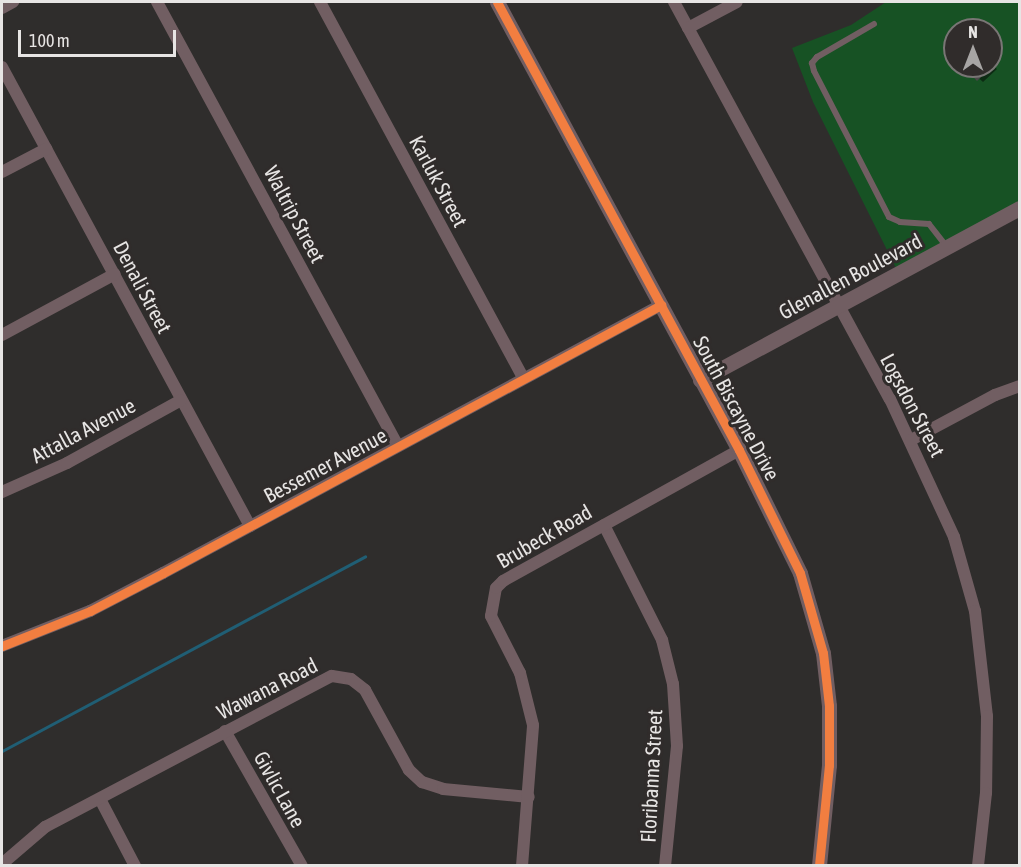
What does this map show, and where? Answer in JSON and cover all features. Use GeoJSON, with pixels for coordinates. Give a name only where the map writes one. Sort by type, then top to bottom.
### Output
{"type":"FeatureCollection","features":[{"type":"Feature","properties":{"kind":"street"},"geometry":{"type":"LineString","coordinates":[[2,8],[13,2]]}},
{"type":"Feature","properties":{"kind":"street","name":"Waltrip Street"},"geometry":{"type":"LineString","coordinates":[[157,2],[398,446]]}},
{"type":"Feature","properties":{"kind":"street","name":"Karluk Street"},"geometry":{"type":"LineString","coordinates":[[320,2],[524,378]]}},
{"type":"Feature","properties":{"kind":"street","name":"South Biscayne Drive"},"geometry":{"type":"LineString","coordinates":[[497,2],[661,304],[791,552],[823,654],[830,744],[819,866]]}},
{"type":"Feature","properties":{"kind":"street","name":"Logsdon Street"},"geometry":{"type":"LineString","coordinates":[[674,2],[911,440],[954,537],[980,642],[988,754],[978,866]]}},
{"type":"Feature","properties":{"kind":"street"},"geometry":{"type":"LineString","coordinates":[[688,28],[736,2]]}},
{"type":"Feature","properties":{"kind":"street","name":"Denali Street"},"geometry":{"type":"LineString","coordinates":[[2,67],[250,526]]}},
{"type":"Feature","properties":{"kind":"street"},"geometry":{"type":"LineString","coordinates":[[2,172],[46,148]]}},
{"type":"Feature","properties":{"kind":"street","name":"Glenallen Boulevard"},"geometry":{"type":"LineString","coordinates":[[700,380],[1020,208]]}},
{"type":"Feature","properties":{"kind":"street"},"geometry":{"type":"LineString","coordinates":[[2,335],[115,274]]}},
{"type":"Feature","properties":{"kind":"street","name":"Bessemer Avenue"},"geometry":{"type":"LineString","coordinates":[[2,646],[90,611],[661,304]]}},
{"type":"Feature","properties":{"kind":"street"},"geometry":{"type":"LineString","coordinates":[[911,440],[995,394],[1020,386]]}},
{"type":"Feature","properties":{"kind":"street","name":"Attalla Avenue"},"geometry":{"type":"LineString","coordinates":[[2,492],[67,463],[181,400]]}},
{"type":"Feature","properties":{"kind":"street","name":"Brubeck Road"},"geometry":{"type":"LineString","coordinates":[[522,866],[534,742],[531,707],[520,673],[491,616],[492,597],[503,581],[739,450]]}},
{"type":"Feature","properties":{"kind":"street","name":"Floribanna Street"},"geometry":{"type":"LineString","coordinates":[[604,525],[662,640],[673,684],[677,746],[665,866]]}},
{"type":"Feature","properties":{"kind":"street","name":"Wawana Road"},"geometry":{"type":"LineString","coordinates":[[2,864],[45,827],[320,680],[343,676],[365,690],[409,770],[422,782],[442,789],[529,797]]}},
{"type":"Feature","properties":{"kind":"street","name":"Givlic Lane"},"geometry":{"type":"LineString","coordinates":[[225,731],[302,866]]}},
{"type":"Feature","properties":{"kind":"street"},"geometry":{"type":"LineString","coordinates":[[100,799],[135,866]]}},
{"type":"Feature","properties":{"kind":"lane"},"geometry":{"type":"LineString","coordinates":[[874,24],[817,57],[812,63],[814,71],[889,216],[900,222],[929,224],[947,247]]}},
{"type":"Feature","properties":{"kind":"green space"},"geometry":{"type":"Polygon","coordinates":[[[886,2],[1019,2],[1019,202],[896,268],[813,102],[792,48],[851,25],[886,2]]]}},
{"type":"Feature","properties":{"kind":"waterway"},"geometry":{"type":"LineString","coordinates":[[2,751],[365,556]]}},
{"type":"Feature","properties":{"kind":"cycle path"},"geometry":{"type":"LineString","coordinates":[[497,2],[739,450],[800,573],[823,653],[829,706],[829,765],[819,866]]}},
{"type":"Feature","properties":{"kind":"cycle path"},"geometry":{"type":"LineString","coordinates":[[2,646],[90,611],[661,305]]}}]}
